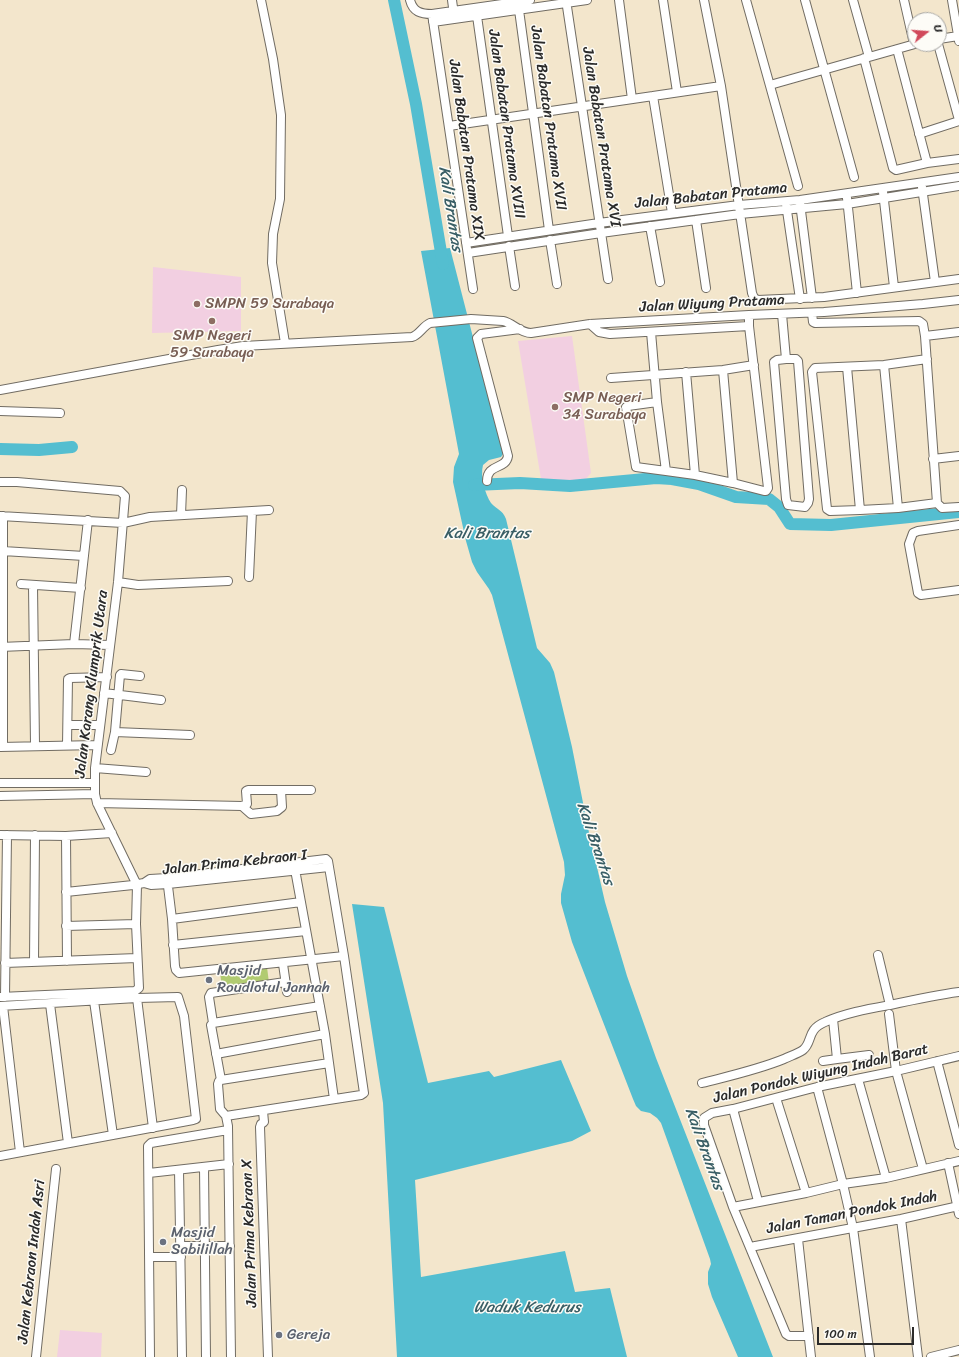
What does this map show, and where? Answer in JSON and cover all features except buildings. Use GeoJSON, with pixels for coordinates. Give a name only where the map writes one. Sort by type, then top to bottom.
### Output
{"type":"FeatureCollection","features":[{"type":"Feature","properties":{"kind":"street"},"geometry":{"type":"LineString","coordinates":[[0,390],[218,350],[243,346],[286,343],[272,263],[273,234],[280,199],[281,115],[273,59],[261,0]]}},
{"type":"Feature","properties":{"kind":"street"},"geometry":{"type":"LineString","coordinates":[[410,0],[413,8],[417,12],[433,18],[454,15],[490,3],[528,0]]}},
{"type":"Feature","properties":{"kind":"street"},"geometry":{"type":"LineString","coordinates":[[452,0],[454,15]]}},
{"type":"Feature","properties":{"kind":"street"},"geometry":{"type":"LineString","coordinates":[[454,15],[477,16],[566,1],[587,0]]}},
{"type":"Feature","properties":{"kind":"street"},"geometry":{"type":"LineString","coordinates":[[619,0],[632,99]]}},
{"type":"Feature","properties":{"kind":"street"},"geometry":{"type":"LineString","coordinates":[[663,0],[677,92]]}},
{"type":"Feature","properties":{"kind":"street"},"geometry":{"type":"LineString","coordinates":[[704,0],[721,86],[740,214]]}},
{"type":"Feature","properties":{"kind":"street"},"geometry":{"type":"LineString","coordinates":[[746,0],[798,186]]}},
{"type":"Feature","properties":{"kind":"street"},"geometry":{"type":"LineString","coordinates":[[805,0],[854,177]]}},
{"type":"Feature","properties":{"kind":"street"},"geometry":{"type":"LineString","coordinates":[[853,0],[892,165],[896,170],[927,163],[959,159]]}},
{"type":"Feature","properties":{"kind":"street"},"geometry":{"type":"LineString","coordinates":[[904,0],[907,12]]}},
{"type":"Feature","properties":{"kind":"street"},"geometry":{"type":"LineString","coordinates":[[947,39],[958,38],[952,0]]}},
{"type":"Feature","properties":{"kind":"street","name":"Jalan Babatan Pratama XVI"},"geometry":{"type":"LineString","coordinates":[[566,1],[608,279]]}},
{"type":"Feature","properties":{"kind":"street","name":"Jalan Babatan Pratama XVII"},"geometry":{"type":"LineString","coordinates":[[519,10],[549,230]]}},
{"type":"Feature","properties":{"kind":"street","name":"Jalan Babatan Pratama XVIII"},"geometry":{"type":"LineString","coordinates":[[477,16],[508,236]]}},
{"type":"Feature","properties":{"kind":"street","name":"Jalan Babatan Pratama XIX"},"geometry":{"type":"LineString","coordinates":[[433,18],[473,289]]}},
{"type":"Feature","properties":{"kind":"street"},"geometry":{"type":"LineString","coordinates":[[770,85],[907,46]]}},
{"type":"Feature","properties":{"kind":"street"},"geometry":{"type":"LineString","coordinates":[[897,49],[927,163]]}},
{"type":"Feature","properties":{"kind":"street"},"geometry":{"type":"LineString","coordinates":[[919,134],[959,120],[940,52]]}},
{"type":"Feature","properties":{"kind":"street"},"geometry":{"type":"LineString","coordinates":[[449,126],[721,86]]}},
{"type":"Feature","properties":{"kind":"street"},"geometry":{"type":"LineString","coordinates":[[653,96],[672,214]]}},
{"type":"Feature","properties":{"kind":"street","name":"Jalan Babatan Pratama"},"geometry":{"type":"LineString","coordinates":[[800,204],[846,194],[959,177]]}},
{"type":"Feature","properties":{"kind":"street"},"geometry":{"type":"LineString","coordinates":[[922,183],[935,282]]}},
{"type":"Feature","properties":{"kind":"street","name":"Jalan Babatan Pratama"},"geometry":{"type":"LineString","coordinates":[[466,243],[599,223],[739,205],[847,204],[959,186]]}},
{"type":"Feature","properties":{"kind":"street"},"geometry":{"type":"LineString","coordinates":[[883,188],[894,287]]}},
{"type":"Feature","properties":{"kind":"street"},"geometry":{"type":"LineString","coordinates":[[846,194],[857,293]]}},
{"type":"Feature","properties":{"kind":"street"},"geometry":{"type":"LineString","coordinates":[[800,204],[812,298]]}},
{"type":"Feature","properties":{"kind":"street"},"geometry":{"type":"LineString","coordinates":[[786,205],[800,299]]}},
{"type":"Feature","properties":{"kind":"street","name":"Jalan Babatan Pratama"},"geometry":{"type":"LineString","coordinates":[[468,253],[550,240],[740,214],[786,205]]}},
{"type":"Feature","properties":{"kind":"street","name":"Jalan Wiyung Pratama"},"geometry":{"type":"LineString","coordinates":[[740,214],[752,293],[754,298],[758,300],[812,298],[959,279]]}},
{"type":"Feature","properties":{"kind":"street"},"geometry":{"type":"LineString","coordinates":[[696,220],[706,288]]}},
{"type":"Feature","properties":{"kind":"street"},"geometry":{"type":"LineString","coordinates":[[650,226],[660,282]]}},
{"type":"Feature","properties":{"kind":"street"},"geometry":{"type":"LineString","coordinates":[[550,240],[557,284]]}},
{"type":"Feature","properties":{"kind":"street"},"geometry":{"type":"LineString","coordinates":[[509,246],[515,286]]}},
{"type":"Feature","properties":{"kind":"street","name":"Jalan Wiyung Pratama"},"geometry":{"type":"LineString","coordinates":[[286,343],[412,337],[416,336],[430,323],[471,320],[508,322],[520,330],[531,333],[590,324],[812,313],[959,300]]}},
{"type":"Feature","properties":{"kind":"street"},"geometry":{"type":"LineString","coordinates":[[812,313],[813,321],[815,323],[919,321],[923,324],[927,359],[937,503],[940,508],[945,509],[959,507]]}},
{"type":"Feature","properties":{"kind":"street"},"geometry":{"type":"LineString","coordinates":[[782,314],[786,359]]}},
{"type":"Feature","properties":{"kind":"street"},"geometry":{"type":"LineString","coordinates":[[657,402],[626,407],[636,467],[695,475],[766,491],[768,488],[749,326],[749,315]]}},
{"type":"Feature","properties":{"kind":"street"},"geometry":{"type":"LineString","coordinates":[[590,324],[599,332],[610,334],[749,326]]}},
{"type":"Feature","properties":{"kind":"street"},"geometry":{"type":"LineString","coordinates":[[487,481],[487,476],[490,471],[506,462],[508,456],[477,338],[481,334],[520,330]]}},
{"type":"Feature","properties":{"kind":"street"},"geometry":{"type":"LineString","coordinates":[[651,332],[657,402],[666,471]]}},
{"type":"Feature","properties":{"kind":"street"},"geometry":{"type":"LineString","coordinates":[[925,336],[959,332]]}},
{"type":"Feature","properties":{"kind":"street"},"geometry":{"type":"LineString","coordinates":[[786,359],[796,359],[798,361],[809,499],[805,507],[788,504],[786,499],[774,362],[776,360],[786,359]]}},
{"type":"Feature","properties":{"kind":"street"},"geometry":{"type":"LineString","coordinates":[[927,359],[884,365],[815,368],[812,372],[827,509],[830,511],[898,508],[937,503]]}},
{"type":"Feature","properties":{"kind":"street"},"geometry":{"type":"LineString","coordinates":[[611,378],[723,370],[754,365]]}},
{"type":"Feature","properties":{"kind":"street"},"geometry":{"type":"LineString","coordinates":[[884,365],[898,508]]}},
{"type":"Feature","properties":{"kind":"street"},"geometry":{"type":"LineString","coordinates":[[847,367],[860,510]]}},
{"type":"Feature","properties":{"kind":"street"},"geometry":{"type":"LineString","coordinates":[[723,370],[733,483]]}},
{"type":"Feature","properties":{"kind":"street"},"geometry":{"type":"LineString","coordinates":[[686,372],[695,475]]}},
{"type":"Feature","properties":{"kind":"street"},"geometry":{"type":"LineString","coordinates":[[0,411],[60,413]]}},
{"type":"Feature","properties":{"kind":"street"},"geometry":{"type":"LineString","coordinates":[[933,459],[959,456]]}},
{"type":"Feature","properties":{"kind":"street","name":"Jalan Karang Klumprik Utara"},"geometry":{"type":"LineString","coordinates":[[0,482],[17,482],[120,491],[125,496],[121,582],[110,645],[107,677],[112,695],[100,725],[98,745],[101,768],[94,783],[98,800],[112,833],[141,884],[136,924],[139,988],[136,994]]}},
{"type":"Feature","properties":{"kind":"street"},"geometry":{"type":"LineString","coordinates":[[181,515],[182,490]]}},
{"type":"Feature","properties":{"kind":"street"},"geometry":{"type":"LineString","coordinates":[[98,745],[35,745],[1,747],[3,551],[1,516],[124,523],[181,515],[269,510]]}},
{"type":"Feature","properties":{"kind":"street"},"geometry":{"type":"LineString","coordinates":[[249,577],[252,511]]}},
{"type":"Feature","properties":{"kind":"street"},"geometry":{"type":"LineString","coordinates":[[74,644],[88,520]]}},
{"type":"Feature","properties":{"kind":"street"},"geometry":{"type":"LineString","coordinates":[[959,525],[918,531],[913,533],[909,544],[918,593],[921,595],[959,590]]}},
{"type":"Feature","properties":{"kind":"street"},"geometry":{"type":"LineString","coordinates":[[3,551],[84,556]]}},
{"type":"Feature","properties":{"kind":"street"},"geometry":{"type":"LineString","coordinates":[[121,582],[138,585],[228,581]]}},
{"type":"Feature","properties":{"kind":"street"},"geometry":{"type":"LineString","coordinates":[[21,584],[81,588]]}},
{"type":"Feature","properties":{"kind":"street"},"geometry":{"type":"LineString","coordinates":[[33,586],[35,745]]}},
{"type":"Feature","properties":{"kind":"street"},"geometry":{"type":"LineString","coordinates":[[1,647],[74,644],[110,645]]}},
{"type":"Feature","properties":{"kind":"street"},"geometry":{"type":"LineString","coordinates":[[111,750],[114,732],[112,695],[121,674],[140,676]]}},
{"type":"Feature","properties":{"kind":"street"},"geometry":{"type":"LineString","coordinates":[[67,745],[68,679],[107,677]]}},
{"type":"Feature","properties":{"kind":"street"},"geometry":{"type":"LineString","coordinates":[[112,695],[162,700]]}},
{"type":"Feature","properties":{"kind":"street"},"geometry":{"type":"LineString","coordinates":[[68,725],[100,725]]}},
{"type":"Feature","properties":{"kind":"street"},"geometry":{"type":"LineString","coordinates":[[114,732],[190,735]]}},
{"type":"Feature","properties":{"kind":"street"},"geometry":{"type":"LineString","coordinates":[[101,768],[146,772]]}},
{"type":"Feature","properties":{"kind":"street"},"geometry":{"type":"LineString","coordinates":[[0,783],[94,783]]}},
{"type":"Feature","properties":{"kind":"street"},"geometry":{"type":"LineString","coordinates":[[0,796],[98,800],[111,803],[242,806],[247,804],[247,790],[311,790]]}},
{"type":"Feature","properties":{"kind":"street"},"geometry":{"type":"LineString","coordinates":[[242,806],[251,814],[277,811],[282,807],[281,790]]}},
{"type":"Feature","properties":{"kind":"street"},"geometry":{"type":"LineString","coordinates":[[0,1156],[68,1142],[194,1120],[196,1117],[184,1016],[179,1000],[176,996],[136,994],[2,997],[5,963],[3,835],[66,836],[112,833]]}},
{"type":"Feature","properties":{"kind":"street"},"geometry":{"type":"LineString","coordinates":[[34,962],[35,835]]}},
{"type":"Feature","properties":{"kind":"street"},"geometry":{"type":"LineString","coordinates":[[66,836],[67,961]]}},
{"type":"Feature","properties":{"kind":"street","name":"Jalan Prima Kebraon I"},"geometry":{"type":"LineString","coordinates":[[66,892],[141,884],[150,879],[168,881],[295,868],[329,868],[328,861],[326,860],[295,868]]}},
{"type":"Feature","properties":{"kind":"street"},"geometry":{"type":"LineString","coordinates":[[295,868],[325,1034],[334,1099]]}},
{"type":"Feature","properties":{"kind":"street"},"geometry":{"type":"LineString","coordinates":[[150,1357],[148,1146],[151,1143],[227,1123],[334,1099],[362,1096],[364,1093],[344,956],[329,868]]}},
{"type":"Feature","properties":{"kind":"street"},"geometry":{"type":"LineString","coordinates":[[168,881],[175,966],[179,973],[283,964],[344,956]]}},
{"type":"Feature","properties":{"kind":"street"},"geometry":{"type":"LineString","coordinates":[[172,919],[301,902]]}},
{"type":"Feature","properties":{"kind":"street"},"geometry":{"type":"LineString","coordinates":[[66,926],[136,924]]}},
{"type":"Feature","properties":{"kind":"street"},"geometry":{"type":"LineString","coordinates":[[173,945],[306,931]]}},
{"type":"Feature","properties":{"kind":"street"},"geometry":{"type":"LineString","coordinates":[[878,955],[890,1005]]}},
{"type":"Feature","properties":{"kind":"street"},"geometry":{"type":"LineString","coordinates":[[5,963],[137,958]]}},
{"type":"Feature","properties":{"kind":"street"},"geometry":{"type":"LineString","coordinates":[[283,964],[287,992]]}},
{"type":"Feature","properties":{"kind":"street"},"geometry":{"type":"LineString","coordinates":[[231,1357],[230,1164],[227,1123],[220,1109],[218,1084],[221,1080],[211,1025],[213,1023],[210,997],[211,993],[285,982]]}},
{"type":"Feature","properties":{"kind":"street"},"geometry":{"type":"LineString","coordinates":[[702,1083],[767,1066],[792,1055],[806,1046],[815,1027],[833,1018],[890,1005],[959,992]]}},
{"type":"Feature","properties":{"kind":"street"},"geometry":{"type":"LineString","coordinates":[[20,1152],[1,1006],[94,1001],[136,994]]}},
{"type":"Feature","properties":{"kind":"street"},"geometry":{"type":"LineString","coordinates":[[136,994],[153,1128]]}},
{"type":"Feature","properties":{"kind":"street"},"geometry":{"type":"LineString","coordinates":[[94,1001],[113,1135]]}},
{"type":"Feature","properties":{"kind":"street"},"geometry":{"type":"LineString","coordinates":[[50,1004],[68,1142]]}},
{"type":"Feature","properties":{"kind":"street"},"geometry":{"type":"LineString","coordinates":[[213,1023],[320,1006]]}},
{"type":"Feature","properties":{"kind":"street"},"geometry":{"type":"LineString","coordinates":[[890,1014],[896,1072],[923,1169]]}},
{"type":"Feature","properties":{"kind":"street"},"geometry":{"type":"LineString","coordinates":[[833,1018],[834,1038],[838,1059]]}},
{"type":"Feature","properties":{"kind":"street"},"geometry":{"type":"LineString","coordinates":[[216,1054],[325,1034]]}},
{"type":"Feature","properties":{"kind":"street"},"geometry":{"type":"LineString","coordinates":[[823,1061],[869,1055]]}},
{"type":"Feature","properties":{"kind":"street","name":"Jalan Pondok Wiyung Indah Barat"},"geometry":{"type":"LineString","coordinates":[[734,1207],[703,1123],[704,1118],[709,1114],[776,1098],[817,1086],[896,1072],[959,1056]]}},
{"type":"Feature","properties":{"kind":"street"},"geometry":{"type":"LineString","coordinates":[[937,1061],[959,1145]]}},
{"type":"Feature","properties":{"kind":"street"},"geometry":{"type":"LineString","coordinates":[[221,1080],[329,1063]]}},
{"type":"Feature","properties":{"kind":"street"},"geometry":{"type":"LineString","coordinates":[[858,1079],[886,1178]]}},
{"type":"Feature","properties":{"kind":"street"},"geometry":{"type":"LineString","coordinates":[[817,1086],[853,1228],[870,1357]]}},
{"type":"Feature","properties":{"kind":"street"},"geometry":{"type":"LineString","coordinates":[[776,1098],[806,1193]]}},
{"type":"Feature","properties":{"kind":"street"},"geometry":{"type":"LineString","coordinates":[[733,1109],[758,1202]]}},
{"type":"Feature","properties":{"kind":"street","name":"Jalan Prima Kebraon X"},"geometry":{"type":"LineString","coordinates":[[263,1115],[264,1122],[260,1127],[268,1357]]}},
{"type":"Feature","properties":{"kind":"street"},"geometry":{"type":"LineString","coordinates":[[809,1336],[789,1336],[786,1334],[734,1207],[843,1184],[886,1178],[959,1161]]}},
{"type":"Feature","properties":{"kind":"street"},"geometry":{"type":"LineString","coordinates":[[948,1163],[959,1209]]}},
{"type":"Feature","properties":{"kind":"street"},"geometry":{"type":"LineString","coordinates":[[149,1174],[230,1164]]}},
{"type":"Feature","properties":{"kind":"street"},"geometry":{"type":"LineString","coordinates":[[204,1167],[206,1357]]}},
{"type":"Feature","properties":{"kind":"street","name":"Jalan Kebraon Indah Asri"},"geometry":{"type":"LineString","coordinates":[[36,1357],[56,1169]]}},
{"type":"Feature","properties":{"kind":"street"},"geometry":{"type":"LineString","coordinates":[[179,1170],[182,1357]]}},
{"type":"Feature","properties":{"kind":"street","name":"Jalan Taman Pondok Indah"},"geometry":{"type":"LineString","coordinates":[[750,1247],[959,1209]]}},
{"type":"Feature","properties":{"kind":"street"},"geometry":{"type":"LineString","coordinates":[[901,1219],[918,1357]]}},
{"type":"Feature","properties":{"kind":"street"},"geometry":{"type":"LineString","coordinates":[[798,1239],[812,1357]]}},
{"type":"Feature","properties":{"kind":"street"},"geometry":{"type":"LineString","coordinates":[[180,1246],[230,1246]]}},
{"type":"Feature","properties":{"kind":"street"},"geometry":{"type":"LineString","coordinates":[[149,1257],[181,1257]]}},
{"type":"Feature","properties":{"kind":"street"},"geometry":{"type":"LineString","coordinates":[[930,1357],[959,1350]]}},
{"type":"Feature","properties":{"kind":"shaded area","name":"SMPN 59 Surabaya"},"geometry":{"type":"Polygon","coordinates":[[[153,267],[241,277],[241,331],[152,333],[153,267]]]}},
{"type":"Feature","properties":{"kind":"shaded area","name":"SMP Negeri 34 Surabaya"},"geometry":{"type":"Polygon","coordinates":[[[572,336],[591,473],[583,482],[570,484],[541,479],[518,341],[572,336]]]}},
{"type":"Feature","properties":{"kind":"shaded area"},"geometry":{"type":"Polygon","coordinates":[[[60,1330],[102,1333],[101,1357],[57,1357],[60,1330]]]}},
{"type":"Feature","properties":{"kind":"green space"},"geometry":{"type":"Polygon","coordinates":[[[267,967],[269,983],[222,988],[220,972],[267,967]]]}},
{"type":"Feature","properties":{"kind":"water","name":"Kali Brantas"},"geometry":{"type":"Polygon","coordinates":[[[450,248],[503,454],[501,457],[489,460],[483,465],[482,474],[484,485],[491,503],[501,511],[506,519],[537,648],[550,663],[554,672],[572,747],[588,828],[605,902],[627,976],[656,1058],[773,1357],[738,1357],[712,1297],[708,1284],[708,1272],[711,1264],[710,1259],[661,1123],[650,1113],[641,1111],[636,1106],[572,942],[561,903],[561,894],[565,875],[564,862],[492,595],[472,562],[453,482],[454,467],[459,454],[421,251],[450,248]]]}},
{"type":"Feature","properties":{"kind":"water","name":"Waduk Kedurus"},"geometry":{"type":"Polygon","coordinates":[[[352,904],[384,907],[428,1083],[489,1071],[494,1077],[561,1060],[591,1131],[572,1141],[415,1180],[421,1277],[565,1251],[575,1292],[610,1288],[627,1357],[397,1357],[383,1103],[352,904]]]}},
{"type":"Feature","properties":{"kind":"waterway","name":"Kali Brantas"},"geometry":{"type":"LineString","coordinates":[[394,0],[416,104],[443,264]]}},
{"type":"Feature","properties":{"kind":"waterway"},"geometry":{"type":"LineString","coordinates":[[0,449],[39,450],[72,447]]}},
{"type":"Feature","properties":{"kind":"waterway"},"geometry":{"type":"LineString","coordinates":[[474,485],[520,483],[570,486],[656,478],[672,479],[699,484],[736,497],[769,499],[779,507],[790,524],[831,525],[959,512]]}},
{"type":"Feature","properties":{"kind":"place","name":"SMPN 59 Surabaya"},"geometry":{"type":"Point","coordinates":[197,304]}},
{"type":"Feature","properties":{"kind":"place","name":"SMP Negeri 59 Surabaya"},"geometry":{"type":"Point","coordinates":[212,321]}},
{"type":"Feature","properties":{"kind":"place","name":"SMP Negeri 34 Surabaya"},"geometry":{"type":"Point","coordinates":[555,407]}},
{"type":"Feature","properties":{"kind":"place","name":"Masjid Roudlotul Jannah"},"geometry":{"type":"Point","coordinates":[209,980]}},
{"type":"Feature","properties":{"kind":"place","name":"Masjid Sabilillah"},"geometry":{"type":"Point","coordinates":[163,1242]}},
{"type":"Feature","properties":{"kind":"place","name":"Gereja"},"geometry":{"type":"Point","coordinates":[279,1335]}}]}
